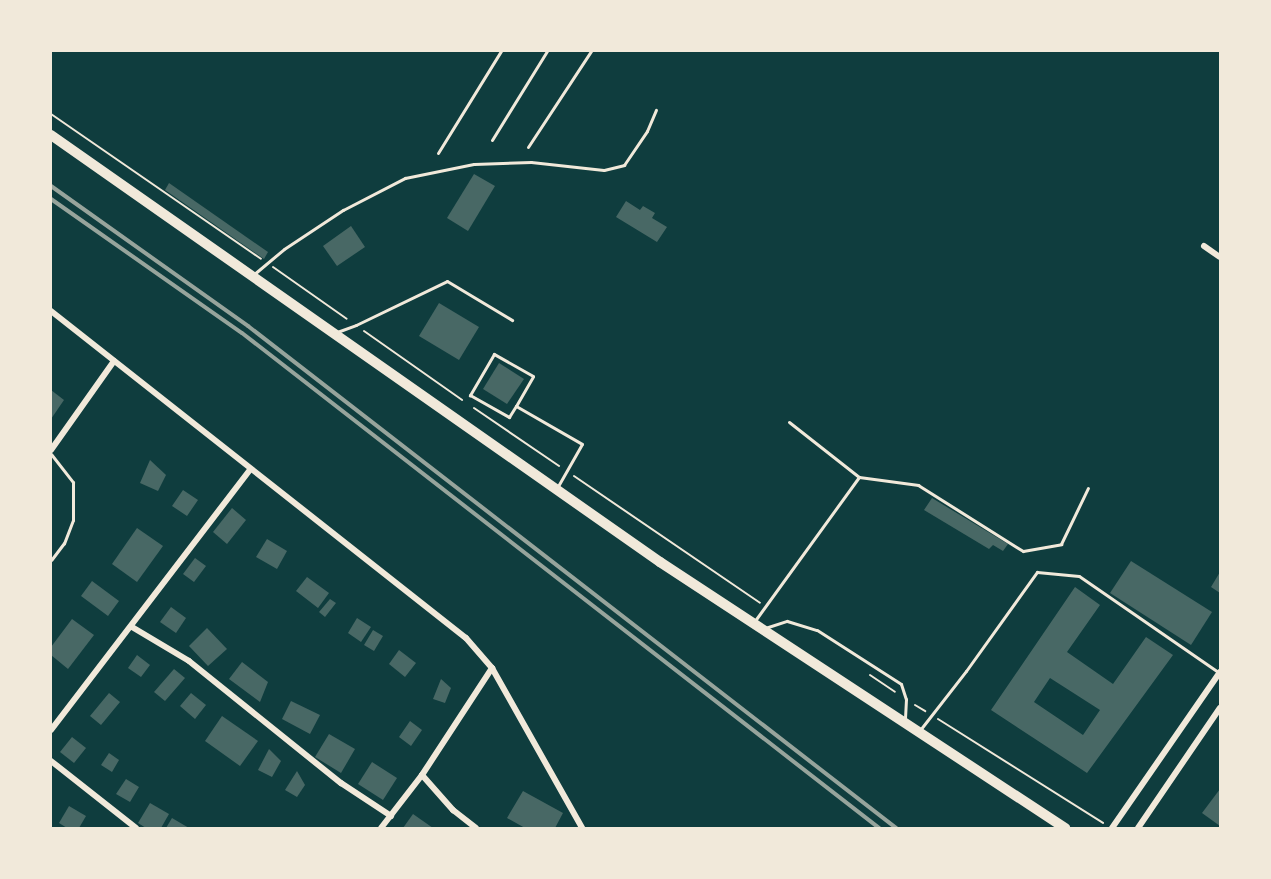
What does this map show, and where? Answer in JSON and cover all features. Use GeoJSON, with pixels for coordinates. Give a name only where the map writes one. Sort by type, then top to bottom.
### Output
{"type":"FeatureCollection","features":[{"type":"Feature","properties":{"kind":"main road"},"geometry":{"type":"LineString","coordinates":[[51,135],[556,490],[757,626],[1065,828]]}},
{"type":"Feature","properties":{"kind":"street"},"geometry":{"type":"LineString","coordinates":[[1204,246],[1220,257]]}},
{"type":"Feature","properties":{"kind":"street"},"geometry":{"type":"LineString","coordinates":[[51,311],[250,470],[428,605],[466,638],[492,668],[582,828]]}},
{"type":"Feature","properties":{"kind":"street"},"geometry":{"type":"LineString","coordinates":[[51,452],[114,361]]}},
{"type":"Feature","properties":{"kind":"street"},"geometry":{"type":"LineString","coordinates":[[51,730],[250,470]]}},
{"type":"Feature","properties":{"kind":"street"},"geometry":{"type":"LineString","coordinates":[[132,627],[189,661],[341,783],[390,816]]}},
{"type":"Feature","properties":{"kind":"street"},"geometry":{"type":"LineString","coordinates":[[381,828],[422,775],[492,668]]}},
{"type":"Feature","properties":{"kind":"street"},"geometry":{"type":"LineString","coordinates":[[1111,828],[1220,673]]}},
{"type":"Feature","properties":{"kind":"street"},"geometry":{"type":"LineString","coordinates":[[1138,828],[1220,708]]}},
{"type":"Feature","properties":{"kind":"street"},"geometry":{"type":"LineString","coordinates":[[51,761],[136,828]]}},
{"type":"Feature","properties":{"kind":"street"},"geometry":{"type":"LineString","coordinates":[[422,775],[453,810],[476,828]]}},
{"type":"Feature","properties":{"kind":"lane"},"geometry":{"type":"LineString","coordinates":[[438,153],[501,51]]}},
{"type":"Feature","properties":{"kind":"lane"},"geometry":{"type":"LineString","coordinates":[[492,140],[547,51]]}},
{"type":"Feature","properties":{"kind":"lane"},"geometry":{"type":"LineString","coordinates":[[528,147],[591,51]]}},
{"type":"Feature","properties":{"kind":"lane"},"geometry":{"type":"LineString","coordinates":[[252,276],[284,249],[343,210],[405,178],[474,164],[531,162],[604,170],[624,165],[647,131],[656,110]]}},
{"type":"Feature","properties":{"kind":"lane"},"geometry":{"type":"LineString","coordinates":[[332,333],[356,326],[447,281],[512,320]]}},
{"type":"Feature","properties":{"kind":"lane"},"geometry":{"type":"LineString","coordinates":[[494,354],[533,376],[516,406],[509,417],[470,395],[494,354]]}},
{"type":"Feature","properties":{"kind":"lane"},"geometry":{"type":"LineString","coordinates":[[516,406],[582,444],[556,490]]}},
{"type":"Feature","properties":{"kind":"lane"},"geometry":{"type":"LineString","coordinates":[[789,422],[859,477],[918,485],[1023,551],[1061,544],[1088,488]]}},
{"type":"Feature","properties":{"kind":"lane"},"geometry":{"type":"LineString","coordinates":[[51,452],[73,482],[73,520],[64,543],[51,560]]}},
{"type":"Feature","properties":{"kind":"lane"},"geometry":{"type":"LineString","coordinates":[[757,626],[765,607],[859,477]]}},
{"type":"Feature","properties":{"kind":"lane"},"geometry":{"type":"LineString","coordinates":[[918,731],[966,671],[1037,572],[1079,576],[1220,673]]}},
{"type":"Feature","properties":{"kind":"lane"},"geometry":{"type":"LineString","coordinates":[[757,626],[787,621],[817,630],[901,684],[906,699],[905,723]]}},
{"type":"Feature","properties":{"kind":"path"},"geometry":{"type":"LineString","coordinates":[[51,114],[765,607]]}},
{"type":"Feature","properties":{"kind":"path"},"geometry":{"type":"LineString","coordinates":[[866,673],[1111,828]]}},
{"type":"Feature","properties":{"kind":"building"},"geometry":{"type":"Polygon","coordinates":[[[474,174],[495,186],[468,231],[447,218],[474,174]]]}},
{"type":"Feature","properties":{"kind":"building"},"geometry":{"type":"Polygon","coordinates":[[[169,183],[268,252],[264,259],[165,190],[169,183]]]}},
{"type":"Feature","properties":{"kind":"building"},"geometry":{"type":"Polygon","coordinates":[[[626,201],[640,210],[643,206],[655,213],[652,218],[667,227],[657,242],[616,217],[626,201]]]}},
{"type":"Feature","properties":{"kind":"building"},"geometry":{"type":"Polygon","coordinates":[[[351,226],[365,247],[337,266],[323,246],[351,226]]]}},
{"type":"Feature","properties":{"kind":"building"},"geometry":{"type":"Polygon","coordinates":[[[439,303],[479,327],[459,360],[419,336],[439,303]]]}},
{"type":"Feature","properties":{"kind":"building"},"geometry":{"type":"Polygon","coordinates":[[[499,363],[524,379],[507,404],[483,389],[499,363]]]}},
{"type":"Feature","properties":{"kind":"building"},"geometry":{"type":"Polygon","coordinates":[[[51,390],[64,400],[51,419],[51,390]]]}},
{"type":"Feature","properties":{"kind":"building"},"geometry":{"type":"Polygon","coordinates":[[[150,460],[166,475],[158,491],[140,483],[150,460]]]}},
{"type":"Feature","properties":{"kind":"building"},"geometry":{"type":"Polygon","coordinates":[[[183,490],[198,500],[187,516],[172,506],[183,490]]]}},
{"type":"Feature","properties":{"kind":"building"},"geometry":{"type":"Polygon","coordinates":[[[932,498],[1008,544],[1003,551],[993,545],[989,549],[924,510],[932,498]]]}},
{"type":"Feature","properties":{"kind":"building"},"geometry":{"type":"Polygon","coordinates":[[[232,508],[246,520],[227,544],[213,532],[232,508]]]}},
{"type":"Feature","properties":{"kind":"building"},"geometry":{"type":"Polygon","coordinates":[[[137,528],[163,546],[137,582],[112,564],[137,528]]]}},
{"type":"Feature","properties":{"kind":"building"},"geometry":{"type":"Polygon","coordinates":[[[267,539],[287,551],[277,569],[256,557],[267,539]]]}},
{"type":"Feature","properties":{"kind":"building"},"geometry":{"type":"Polygon","coordinates":[[[195,558],[206,566],[194,582],[183,574],[195,558]]]}},
{"type":"Feature","properties":{"kind":"building"},"geometry":{"type":"Polygon","coordinates":[[[1131,561],[1212,612],[1191,645],[1110,593],[1131,561]]]}},
{"type":"Feature","properties":{"kind":"building"},"geometry":{"type":"Polygon","coordinates":[[[1220,572],[1220,593],[1211,587],[1220,572]]]}},
{"type":"Feature","properties":{"kind":"building"},"geometry":{"type":"Polygon","coordinates":[[[307,577],[329,593],[318,608],[296,591],[307,577]]]}},
{"type":"Feature","properties":{"kind":"building"},"geometry":{"type":"Polygon","coordinates":[[[92,581],[119,601],[108,616],[81,596],[92,581]]]}},
{"type":"Feature","properties":{"kind":"building"},"geometry":{"type":"Polygon","coordinates":[[[1075,587],[1100,605],[1067,652],[1113,684],[1146,637],[1173,655],[1087,773],[991,710],[1075,587]],[[1050,678],[1034,702],[1083,735],[1100,710],[1050,678]]]}},
{"type":"Feature","properties":{"kind":"building"},"geometry":{"type":"Polygon","coordinates":[[[330,599],[336,603],[325,617],[319,612],[330,599]]]}},
{"type":"Feature","properties":{"kind":"building"},"geometry":{"type":"Polygon","coordinates":[[[171,607],[186,618],[176,633],[160,622],[171,607]]]}},
{"type":"Feature","properties":{"kind":"building"},"geometry":{"type":"Polygon","coordinates":[[[357,618],[371,627],[361,642],[348,633],[357,618]]]}},
{"type":"Feature","properties":{"kind":"building"},"geometry":{"type":"Polygon","coordinates":[[[72,619],[94,635],[68,669],[51,655],[51,647],[72,619]]]}},
{"type":"Feature","properties":{"kind":"building"},"geometry":{"type":"Polygon","coordinates":[[[207,628],[227,649],[208,666],[189,646],[207,628]]]}},
{"type":"Feature","properties":{"kind":"building"},"geometry":{"type":"Polygon","coordinates":[[[373,630],[383,636],[374,651],[364,645],[373,630]]]}},
{"type":"Feature","properties":{"kind":"building"},"geometry":{"type":"Polygon","coordinates":[[[399,650],[416,663],[405,677],[389,664],[399,650]]]}},
{"type":"Feature","properties":{"kind":"building"},"geometry":{"type":"Polygon","coordinates":[[[137,655],[150,665],[141,677],[128,668],[137,655]]]}},
{"type":"Feature","properties":{"kind":"building"},"geometry":{"type":"Polygon","coordinates":[[[242,662],[268,682],[260,702],[229,679],[242,662]]]}},
{"type":"Feature","properties":{"kind":"building"},"geometry":{"type":"Polygon","coordinates":[[[174,669],[185,678],[165,701],[154,692],[174,669]]]}},
{"type":"Feature","properties":{"kind":"building"},"geometry":{"type":"Polygon","coordinates":[[[441,679],[451,688],[445,703],[433,699],[441,679]]]}},
{"type":"Feature","properties":{"kind":"building"},"geometry":{"type":"Polygon","coordinates":[[[109,693],[120,702],[101,725],[90,716],[109,693]]]}},
{"type":"Feature","properties":{"kind":"building"},"geometry":{"type":"Polygon","coordinates":[[[191,693],[206,705],[195,719],[180,706],[191,693]]]}},
{"type":"Feature","properties":{"kind":"building"},"geometry":{"type":"Polygon","coordinates":[[[291,701],[320,715],[310,734],[282,719],[291,701]]]}},
{"type":"Feature","properties":{"kind":"building"},"geometry":{"type":"Polygon","coordinates":[[[222,716],[258,741],[240,766],[205,741],[222,716]]]}},
{"type":"Feature","properties":{"kind":"building"},"geometry":{"type":"Polygon","coordinates":[[[410,721],[422,730],[411,746],[399,737],[410,721]]]}},
{"type":"Feature","properties":{"kind":"building"},"geometry":{"type":"Polygon","coordinates":[[[329,734],[355,749],[341,773],[315,757],[329,734]]]}},
{"type":"Feature","properties":{"kind":"building"},"geometry":{"type":"Polygon","coordinates":[[[72,737],[86,748],[74,763],[60,752],[72,737]]]}},
{"type":"Feature","properties":{"kind":"building"},"geometry":{"type":"Polygon","coordinates":[[[269,749],[281,761],[272,777],[258,770],[269,749]]]}},
{"type":"Feature","properties":{"kind":"building"},"geometry":{"type":"Polygon","coordinates":[[[109,753],[119,760],[112,772],[101,765],[109,753]]]}},
{"type":"Feature","properties":{"kind":"building"},"geometry":{"type":"Polygon","coordinates":[[[372,762],[397,778],[383,800],[358,784],[372,762]]]}},
{"type":"Feature","properties":{"kind":"building"},"geometry":{"type":"Polygon","coordinates":[[[297,771],[305,785],[297,797],[285,790],[297,771]]]}},
{"type":"Feature","properties":{"kind":"building"},"geometry":{"type":"Polygon","coordinates":[[[126,779],[139,787],[130,802],[116,794],[126,779]]]}},
{"type":"Feature","properties":{"kind":"building"},"geometry":{"type":"Polygon","coordinates":[[[1220,789],[1220,826],[1202,813],[1220,789]]]}},
{"type":"Feature","properties":{"kind":"building"},"geometry":{"type":"Polygon","coordinates":[[[523,791],[563,813],[555,828],[525,828],[507,818],[523,791]]]}},
{"type":"Feature","properties":{"kind":"building"},"geometry":{"type":"Polygon","coordinates":[[[150,803],[169,814],[161,828],[146,828],[138,823],[150,803]]]}},
{"type":"Feature","properties":{"kind":"building"},"geometry":{"type":"Polygon","coordinates":[[[69,806],[86,816],[79,828],[67,828],[59,823],[69,806]]]}},
{"type":"Feature","properties":{"kind":"building"},"geometry":{"type":"Polygon","coordinates":[[[413,814],[433,828],[403,828],[413,814]]]}},
{"type":"Feature","properties":{"kind":"building"},"geometry":{"type":"Polygon","coordinates":[[[172,818],[189,828],[166,828],[172,818]]]}},
{"type":"Feature","properties":{"kind":"railway"},"geometry":{"type":"LineString","coordinates":[[51,186],[248,326],[896,828]]}},
{"type":"Feature","properties":{"kind":"railway"},"geometry":{"type":"LineString","coordinates":[[51,199],[242,333],[879,828]]}}]}
